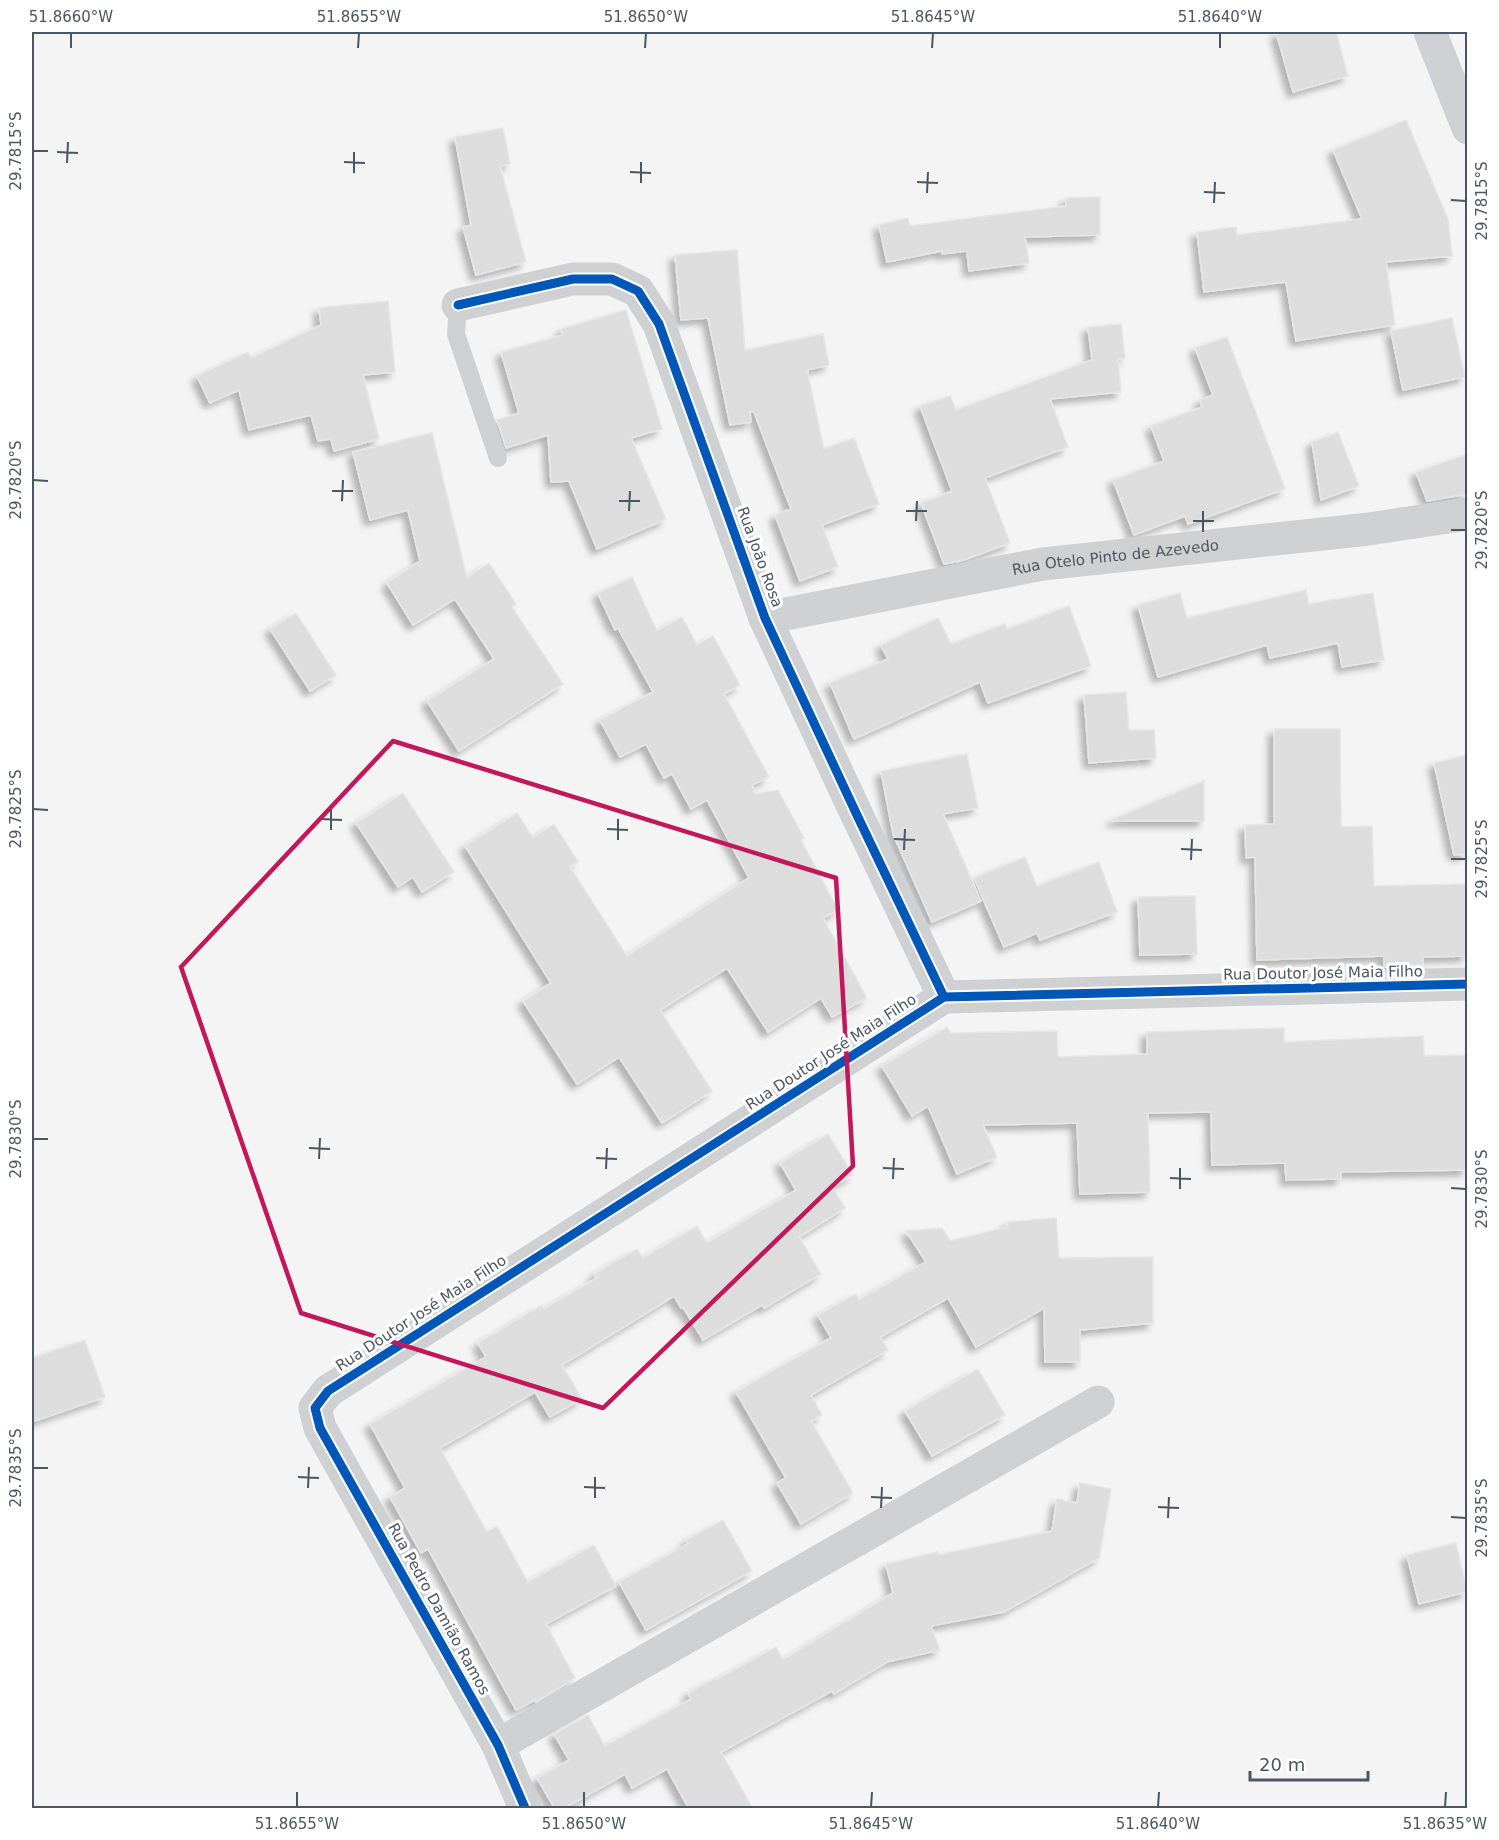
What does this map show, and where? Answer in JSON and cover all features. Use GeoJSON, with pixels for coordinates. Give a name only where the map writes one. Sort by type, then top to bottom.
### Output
{"type":"FeatureCollection","features":[{"type":"Feature","properties":{"kind":"street"},"geometry":{"type":"LineString","coordinates":[[1430,32],[1467,128]]}},
{"type":"Feature","properties":{"kind":"street","name":"Rua João Rosa"},"geometry":{"type":"LineString","coordinates":[[458,305],[573,279],[612,279],[638,291],[658,324],[765,618],[944,997]]}},
{"type":"Feature","properties":{"kind":"street","name":"Rua Otelo Pinto de Azevedo"},"geometry":{"type":"LineString","coordinates":[[765,618],[1043,564],[1369,530],[1467,514]]}},
{"type":"Feature","properties":{"kind":"street","name":"Rua Doutor José Maia Filho"},"geometry":{"type":"LineString","coordinates":[[320,1428],[315,1408],[328,1390],[944,997],[1467,984]]}},
{"type":"Feature","properties":{"kind":"street"},"geometry":{"type":"LineString","coordinates":[[498,1745],[1098,1402]]}},
{"type":"Feature","properties":{"kind":"street","name":"Rua Pedro Damião Ramos"},"geometry":{"type":"LineString","coordinates":[[320,1428],[498,1745],[525,1809]]}},
{"type":"Feature","properties":{"kind":"lane"},"geometry":{"type":"LineString","coordinates":[[458,305],[456,334],[498,458]]}},
{"type":"Feature","properties":{"kind":"highlighted area"},"geometry":{"type":"Polygon","coordinates":[[[393,741],[836,878],[853,1166],[603,1408],[301,1313],[181,967],[393,741]]]}},
{"type":"Feature","properties":{"kind":"building"},"geometry":{"type":"Polygon","coordinates":[[[1276,32],[1336,32],[1348,76],[1293,92],[1276,32]]]}},
{"type":"Feature","properties":{"kind":"building"},"geometry":{"type":"Polygon","coordinates":[[[1406,120],[1448,219],[1452,256],[1386,262],[1395,325],[1296,341],[1286,282],[1204,292],[1197,232],[1236,227],[1237,235],[1362,219],[1333,150],[1406,120]]]}},
{"type":"Feature","properties":{"kind":"building"},"geometry":{"type":"Polygon","coordinates":[[[503,128],[510,164],[500,166],[526,262],[476,275],[463,227],[471,225],[455,137],[503,128]]]}},
{"type":"Feature","properties":{"kind":"building"},"geometry":{"type":"Polygon","coordinates":[[[1100,197],[1100,235],[1025,237],[1029,263],[969,271],[967,251],[942,254],[942,251],[887,262],[879,225],[908,218],[910,226],[1066,206],[1066,198],[1100,197]]]}},
{"type":"Feature","properties":{"kind":"building"},"geometry":{"type":"Polygon","coordinates":[[[737,250],[745,350],[823,334],[829,365],[807,370],[824,449],[854,438],[879,504],[822,525],[838,567],[800,581],[775,515],[791,509],[754,412],[750,412],[751,422],[730,425],[708,318],[681,320],[675,255],[737,250]]]}},
{"type":"Feature","properties":{"kind":"building"},"geometry":{"type":"Polygon","coordinates":[[[388,301],[395,372],[363,375],[379,439],[334,451],[331,439],[318,441],[311,415],[249,430],[239,390],[210,403],[197,376],[248,352],[251,358],[321,325],[319,308],[388,301]]]}},
{"type":"Feature","properties":{"kind":"building"},"geometry":{"type":"Polygon","coordinates":[[[626,310],[662,429],[631,438],[666,519],[597,549],[569,481],[551,482],[548,435],[506,448],[497,420],[519,413],[501,352],[563,335],[561,329],[626,310]]]}},
{"type":"Feature","properties":{"kind":"building"},"geometry":{"type":"Polygon","coordinates":[[[1452,318],[1465,377],[1403,390],[1391,331],[1452,318]]]}},
{"type":"Feature","properties":{"kind":"building"},"geometry":{"type":"Polygon","coordinates":[[[1121,324],[1125,358],[1118,359],[1121,392],[1050,399],[1068,447],[985,478],[1010,543],[961,561],[944,564],[921,503],[952,491],[920,406],[950,396],[956,410],[1092,360],[1088,327],[1121,324]]]}},
{"type":"Feature","properties":{"kind":"building"},"geometry":{"type":"Polygon","coordinates":[[[1227,337],[1285,489],[1188,524],[1185,516],[1134,535],[1113,480],[1164,461],[1151,426],[1202,407],[1200,400],[1213,395],[1195,348],[1227,337]]]}},
{"type":"Feature","properties":{"kind":"building"},"geometry":{"type":"Polygon","coordinates":[[[1338,432],[1359,486],[1321,500],[1312,442],[1338,432]]]}},
{"type":"Feature","properties":{"kind":"building"},"geometry":{"type":"Polygon","coordinates":[[[432,433],[467,578],[489,563],[516,604],[512,607],[563,684],[459,751],[427,701],[494,659],[455,599],[413,625],[387,583],[420,561],[408,510],[370,520],[353,452],[432,433]]]}},
{"type":"Feature","properties":{"kind":"building"},"geometry":{"type":"Polygon","coordinates":[[[1467,454],[1467,494],[1427,501],[1416,472],[1467,454]]]}},
{"type":"Feature","properties":{"kind":"building"},"geometry":{"type":"Polygon","coordinates":[[[632,577],[657,631],[682,617],[697,645],[713,636],[740,685],[724,694],[769,777],[752,785],[755,794],[778,790],[838,910],[823,918],[867,998],[832,1017],[821,998],[768,1032],[727,968],[660,1010],[712,1091],[662,1123],[619,1057],[577,1084],[523,1001],[551,983],[465,846],[517,813],[533,838],[554,824],[578,862],[570,867],[627,956],[749,878],[707,800],[691,809],[672,774],[664,778],[646,744],[620,757],[600,720],[653,692],[618,628],[615,630],[598,593],[632,577]]]}},
{"type":"Feature","properties":{"kind":"building"},"geometry":{"type":"Polygon","coordinates":[[[1306,590],[1309,604],[1373,593],[1384,660],[1342,667],[1338,643],[1270,658],[1267,645],[1158,677],[1138,605],[1180,593],[1187,618],[1306,590]]]}},
{"type":"Feature","properties":{"kind":"building"},"geometry":{"type":"Polygon","coordinates":[[[1069,606],[1091,666],[988,703],[980,682],[854,739],[830,683],[888,659],[881,645],[938,618],[951,644],[1005,624],[1007,629],[1069,606]]]}},
{"type":"Feature","properties":{"kind":"building"},"geometry":{"type":"Polygon","coordinates":[[[296,613],[336,675],[310,691],[270,629],[296,613]]]}},
{"type":"Feature","properties":{"kind":"building"},"geometry":{"type":"Polygon","coordinates":[[[1126,692],[1129,730],[1154,730],[1156,758],[1089,763],[1084,695],[1126,692]]]}},
{"type":"Feature","properties":{"kind":"building"},"geometry":{"type":"Polygon","coordinates":[[[1274,729],[1340,729],[1341,827],[1372,826],[1374,886],[1467,884],[1467,956],[1423,957],[1423,966],[1384,967],[1384,956],[1257,960],[1255,857],[1246,858],[1245,825],[1274,824],[1274,729]]]}},
{"type":"Feature","properties":{"kind":"building"},"geometry":{"type":"Polygon","coordinates":[[[967,754],[978,808],[943,814],[981,901],[932,922],[893,834],[881,771],[967,754]]]}},
{"type":"Feature","properties":{"kind":"building"},"geometry":{"type":"Polygon","coordinates":[[[1467,755],[1467,854],[1454,855],[1434,763],[1467,755]]]}},
{"type":"Feature","properties":{"kind":"building"},"geometry":{"type":"Polygon","coordinates":[[[1204,781],[1204,821],[1111,821],[1111,820],[1204,781]]]}},
{"type":"Feature","properties":{"kind":"building"},"geometry":{"type":"Polygon","coordinates":[[[403,793],[454,872],[422,892],[413,877],[398,887],[356,823],[403,793]]]}},
{"type":"Feature","properties":{"kind":"building"},"geometry":{"type":"Polygon","coordinates":[[[1025,857],[1037,886],[1099,862],[1117,912],[1040,940],[1037,933],[1004,947],[974,878],[1025,857]]]}},
{"type":"Feature","properties":{"kind":"building"},"geometry":{"type":"Polygon","coordinates":[[[1195,896],[1197,954],[1140,955],[1138,897],[1195,896]]]}},
{"type":"Feature","properties":{"kind":"building"},"geometry":{"type":"Polygon","coordinates":[[[947,1027],[951,1033],[1057,1031],[1058,1057],[1147,1054],[1147,1032],[1284,1028],[1284,1042],[1423,1036],[1424,1056],[1467,1055],[1467,1170],[1341,1172],[1341,1179],[1286,1180],[1285,1163],[1212,1165],[1211,1112],[1148,1113],[1150,1192],[1080,1194],[1077,1123],[983,1125],[997,1157],[957,1174],[928,1106],[912,1116],[882,1066],[947,1027]]]}},
{"type":"Feature","properties":{"kind":"building"},"geometry":{"type":"Polygon","coordinates":[[[828,1134],[853,1175],[832,1187],[845,1208],[799,1237],[821,1274],[764,1308],[762,1305],[703,1340],[674,1296],[562,1365],[582,1399],[550,1417],[535,1392],[440,1448],[487,1532],[497,1526],[528,1582],[594,1545],[616,1586],[546,1624],[575,1678],[536,1702],[535,1700],[516,1710],[428,1549],[421,1553],[390,1497],[405,1488],[370,1424],[486,1357],[478,1343],[542,1305],[544,1309],[597,1278],[594,1274],[637,1249],[643,1258],[697,1226],[707,1243],[796,1190],[780,1163],[828,1134]]]}},
{"type":"Feature","properties":{"kind":"building"},"geometry":{"type":"Polygon","coordinates":[[[1056,1218],[1059,1258],[1153,1257],[1153,1323],[1080,1330],[1080,1362],[1045,1362],[1044,1308],[976,1347],[948,1298],[880,1337],[888,1350],[811,1395],[822,1415],[811,1421],[853,1493],[801,1524],[777,1483],[786,1478],[736,1392],[831,1338],[818,1315],[856,1294],[859,1300],[926,1262],[906,1231],[942,1228],[950,1241],[1008,1227],[1007,1222],[1056,1218]]]}},
{"type":"Feature","properties":{"kind":"building"},"geometry":{"type":"Polygon","coordinates":[[[85,1340],[105,1397],[32,1422],[32,1358],[85,1340]]]}},
{"type":"Feature","properties":{"kind":"building"},"geometry":{"type":"Polygon","coordinates":[[[978,1369],[1005,1415],[932,1456],[905,1411],[978,1369]]]}},
{"type":"Feature","properties":{"kind":"building"},"geometry":{"type":"Polygon","coordinates":[[[1080,1483],[1111,1489],[1099,1558],[1004,1612],[931,1626],[940,1650],[887,1662],[834,1694],[832,1691],[721,1752],[753,1809],[689,1809],[667,1769],[632,1788],[625,1774],[563,1809],[555,1809],[537,1778],[569,1760],[554,1734],[588,1715],[605,1746],[691,1699],[688,1693],[715,1678],[716,1680],[776,1647],[783,1660],[893,1593],[886,1564],[937,1552],[938,1555],[1052,1531],[1057,1499],[1077,1503],[1080,1483]]]}},
{"type":"Feature","properties":{"kind":"building"},"geometry":{"type":"Polygon","coordinates":[[[723,1520],[752,1571],[646,1630],[619,1582],[688,1544],[686,1540],[723,1520]]]}},
{"type":"Feature","properties":{"kind":"building"},"geometry":{"type":"Polygon","coordinates":[[[1456,1543],[1467,1592],[1419,1604],[1407,1555],[1456,1543]]]}},
{"type":"Feature","properties":{"kind":"cycle path"},"geometry":{"type":"LineString","coordinates":[[458,305],[573,279],[612,279],[638,291],[659,324],[765,618],[944,997]]}},
{"type":"Feature","properties":{"kind":"cycle path"},"geometry":{"type":"LineString","coordinates":[[525,1808],[498,1745],[320,1428],[315,1408],[328,1391],[944,997],[1468,984]]}}]}
